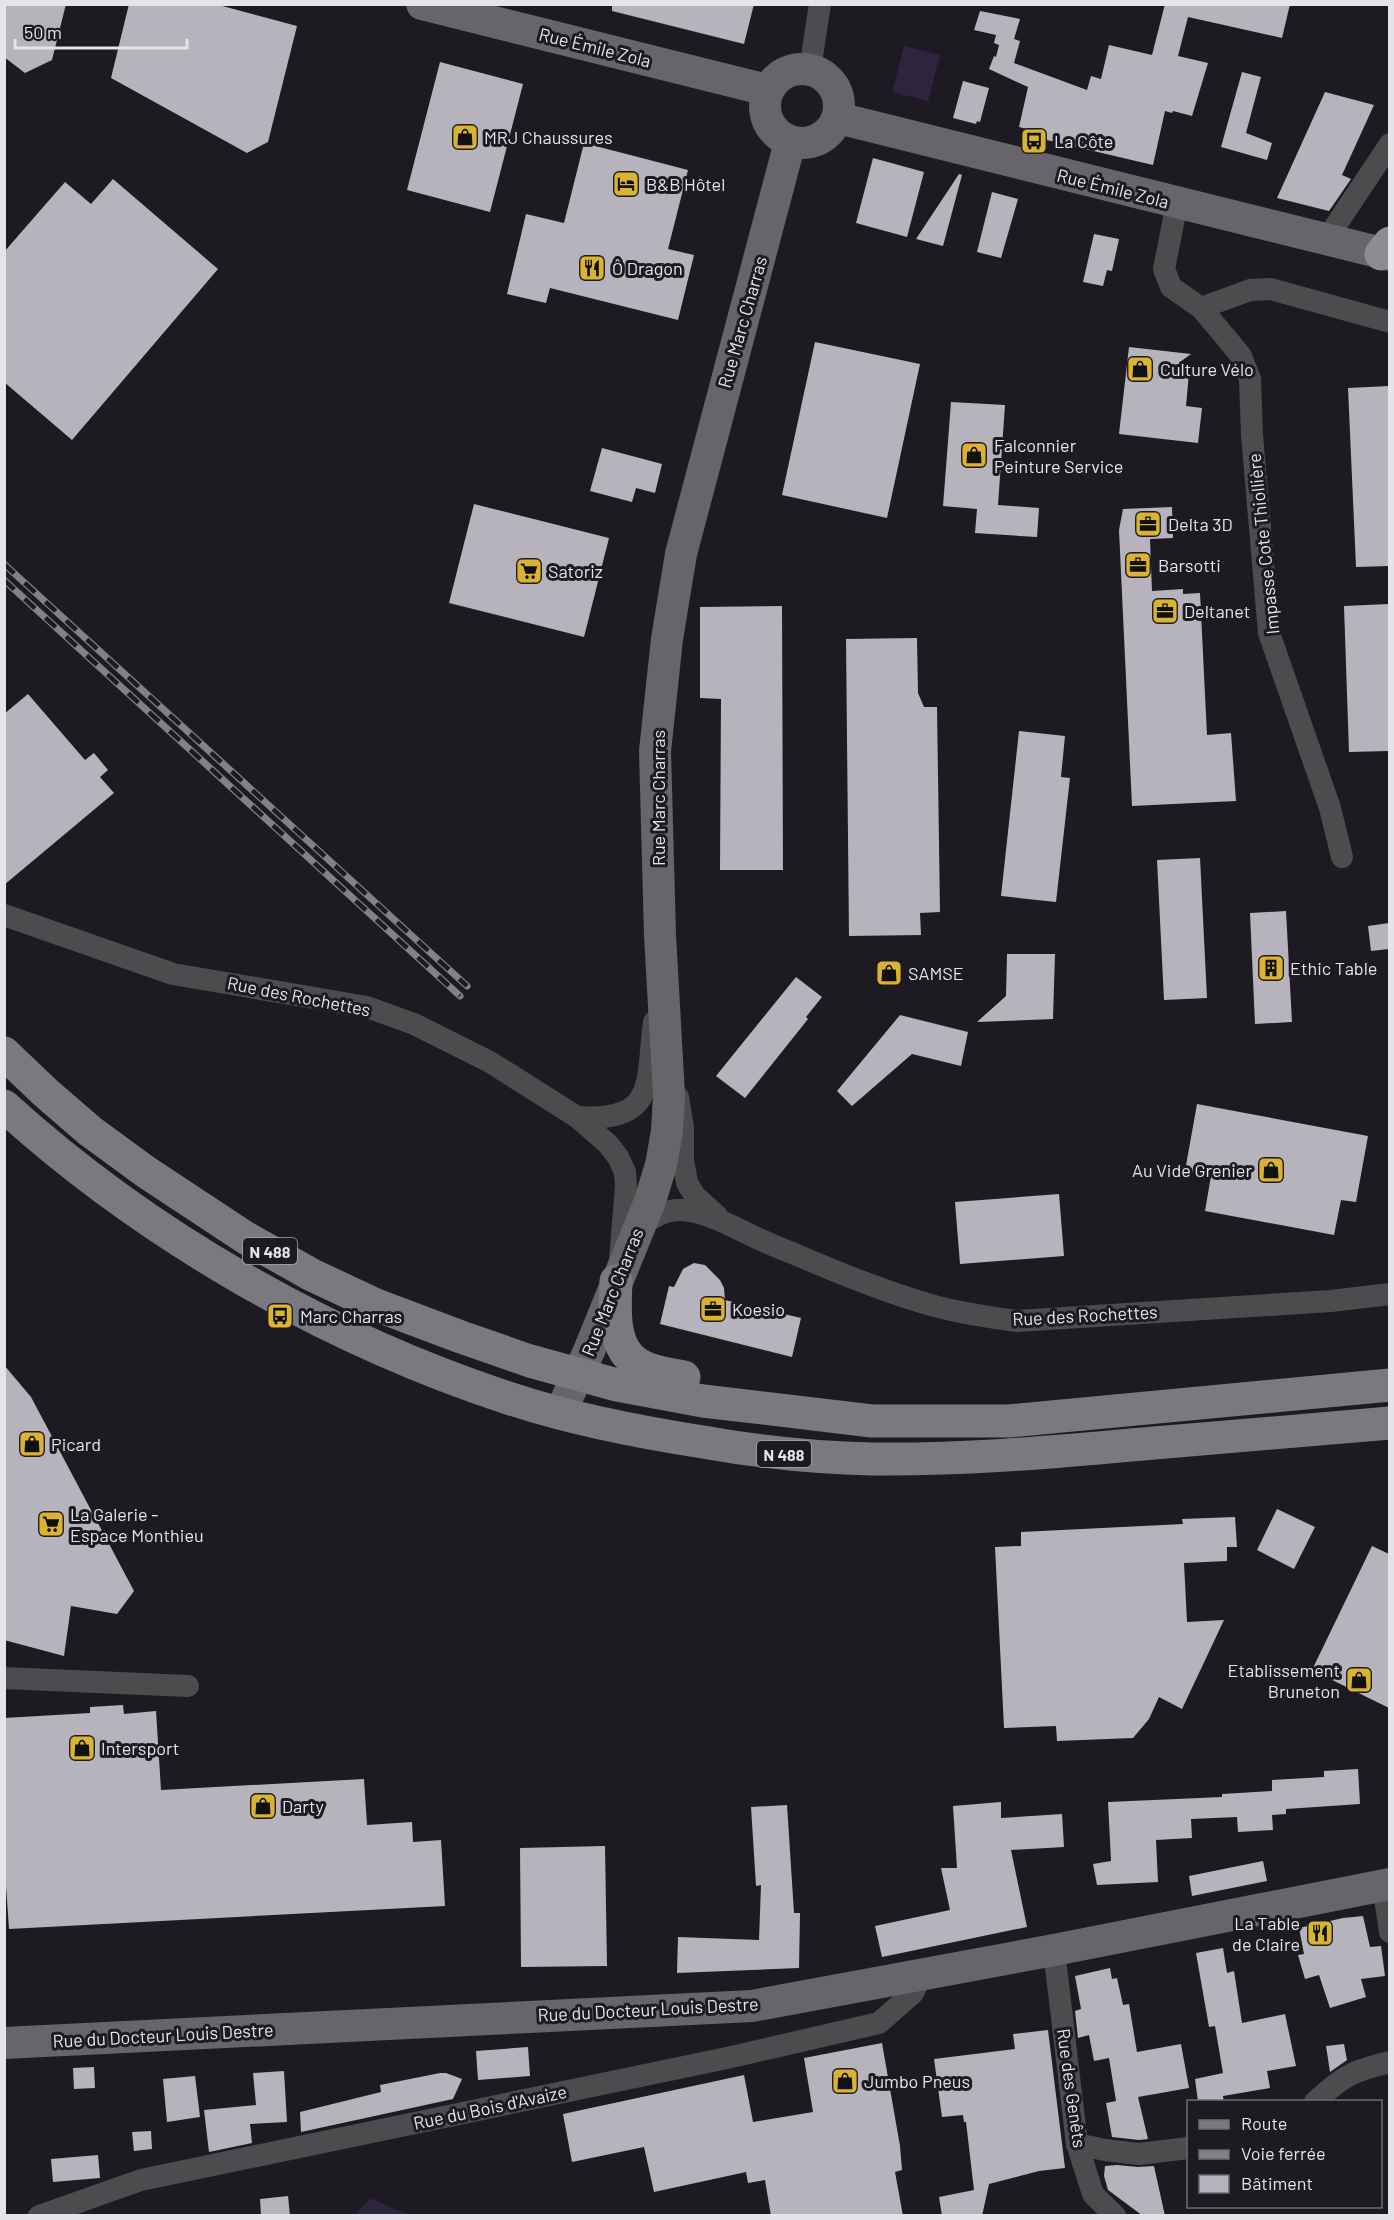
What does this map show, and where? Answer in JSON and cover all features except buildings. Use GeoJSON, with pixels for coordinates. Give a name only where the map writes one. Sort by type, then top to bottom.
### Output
{"type":"FeatureCollection","features":[{"type":"Feature","properties":{"kind":"main road","name":"Rue Émile Zola"},"geometry":{"type":"LineString","coordinates":[[422,4],[767,90]]}},
{"type":"Feature","properties":{"kind":"main road"},"geometry":{"type":"LineString","coordinates":[[810,69],[828,79],[835,87],[840,107],[838,118],[824,137],[813,142],[790,142],[775,133],[766,118],[767,90],[785,72],[810,69]]}},
{"type":"Feature","properties":{"kind":"main road","name":"Rue Émile Zola"},"geometry":{"type":"LineString","coordinates":[[838,118],[1326,240],[1387,251]]}},
{"type":"Feature","properties":{"kind":"main road","name":"Rue Marc Charras"},"geometry":{"type":"LineString","coordinates":[[560,1413],[578,1376],[661,1165],[667,1131],[669,1095],[655,751],[668,639],[681,554],[692,509],[790,142]]}},
{"type":"Feature","properties":{"kind":"main road","name":"N 488"},"geometry":{"type":"LineString","coordinates":[[4,1053],[90,1131],[146,1172],[246,1238],[312,1275],[376,1305],[461,1337],[578,1376],[703,1401],[872,1421],[1009,1421],[1389,1385]]}},
{"type":"Feature","properties":{"kind":"main road","name":"N 488"},"geometry":{"type":"LineString","coordinates":[[4,1106],[87,1174],[155,1224],[267,1292],[345,1331],[447,1376],[510,1399],[630,1431],[774,1454],[872,1459],[1012,1455],[1389,1423]]}},
{"type":"Feature","properties":{"kind":"main road"},"geometry":{"type":"LineString","coordinates":[[617,1277],[615,1316],[618,1335],[630,1359],[640,1366],[654,1371],[821,1402],[843,1408],[872,1421]]}},
{"type":"Feature","properties":{"kind":"main road"},"geometry":{"type":"LineString","coordinates":[[345,1331],[400,1338],[548,1385],[566,1384],[578,1376]]}},
{"type":"Feature","properties":{"kind":"main road"},"geometry":{"type":"LineString","coordinates":[[560,1413],[576,1402],[591,1400],[685,1420],[802,1433],[833,1433],[872,1421]]}},
{"type":"Feature","properties":{"kind":"main road","name":"Rue du Docteur Louis Destre"},"geometry":{"type":"LineString","coordinates":[[4,2043],[752,2006],[1386,1885]]}},
{"type":"Feature","properties":{"kind":"street"},"geometry":{"type":"LineString","coordinates":[[810,69],[819,4]]}},
{"type":"Feature","properties":{"kind":"street"},"geometry":{"type":"LineString","coordinates":[[1326,240],[1389,144]]}},
{"type":"Feature","properties":{"kind":"street","name":"Impasse Cote Thiollière"},"geometry":{"type":"LineString","coordinates":[[1177,203],[1164,270],[1171,287],[1201,308],[1241,356],[1250,379],[1252,435],[1269,633],[1330,808],[1342,857]]}},
{"type":"Feature","properties":{"kind":"street"},"geometry":{"type":"LineString","coordinates":[[1201,308],[1250,290],[1271,289],[1389,322]]}},
{"type":"Feature","properties":{"kind":"street","name":"Rue des Rochettes"},"geometry":{"type":"LineString","coordinates":[[4,915],[173,974],[367,1007],[414,1024],[490,1062],[577,1117],[608,1144],[618,1157],[625,1172],[626,1186],[617,1277]]}},
{"type":"Feature","properties":{"kind":"street"},"geometry":{"type":"LineString","coordinates":[[577,1117],[612,1117],[629,1110],[639,1100],[649,1080],[654,1020],[663,987]]}},
{"type":"Feature","properties":{"kind":"street","name":"Rue des Rochettes"},"geometry":{"type":"LineString","coordinates":[[667,1055],[681,1110],[684,1173],[687,1183],[695,1196],[725,1223]]}},
{"type":"Feature","properties":{"kind":"street","name":"Rue des Rochettes"},"geometry":{"type":"LineString","coordinates":[[637,1230],[656,1215],[680,1210],[694,1212],[836,1271],[930,1305],[1017,1321],[1331,1301],[1389,1294]]}},
{"type":"Feature","properties":{"kind":"street"},"geometry":{"type":"LineString","coordinates":[[4,1678],[189,1686]]}},
{"type":"Feature","properties":{"kind":"street"},"geometry":{"type":"LineString","coordinates":[[1386,1885],[1389,1932]]}},
{"type":"Feature","properties":{"kind":"street","name":"Rue des Genêts"},"geometry":{"type":"LineString","coordinates":[[1054,1950],[1077,2144],[1093,2194],[1114,2216]]}},
{"type":"Feature","properties":{"kind":"street","name":"Rue du Bois d'Avaize"},"geometry":{"type":"LineString","coordinates":[[39,2216],[141,2180],[727,2058],[879,2023],[913,1994],[922,1974]]}},
{"type":"Feature","properties":{"kind":"street"},"geometry":{"type":"LineString","coordinates":[[1318,2100],[1339,2080],[1361,2068],[1389,2062]]}},
{"type":"Feature","properties":{"kind":"street"},"geometry":{"type":"LineString","coordinates":[[1077,2144],[1139,2154],[1187,2148]]}},
{"type":"Feature","properties":{"kind":"shaded area"},"geometry":{"type":"Polygon","coordinates":[[[904,46],[940,55],[928,101],[892,92],[904,46]]]}},
{"type":"Feature","properties":{"kind":"shaded area"},"geometry":{"type":"Polygon","coordinates":[[[370,2198],[409,2215],[356,2215],[370,2198]]]}},
{"type":"Feature","properties":{"kind":"railway"},"geometry":{"type":"LineString","coordinates":[[4,564],[467,986]]}},
{"type":"Feature","properties":{"kind":"railway"},"geometry":{"type":"LineString","coordinates":[[4,580],[460,996]]}},
{"type":"Feature","properties":{"kind":"place","name":"MRJ Chaussures"},"geometry":{"type":"Point","coordinates":[465,137]}},
{"type":"Feature","properties":{"kind":"place","name":"La Côte"},"geometry":{"type":"Point","coordinates":[1034,141]}},
{"type":"Feature","properties":{"kind":"place","name":"B&B Hôtel"},"geometry":{"type":"Point","coordinates":[626,184]}},
{"type":"Feature","properties":{"kind":"place","name":"Ô Dragon"},"geometry":{"type":"Point","coordinates":[592,268]}},
{"type":"Feature","properties":{"kind":"place","name":"Culture Vélo"},"geometry":{"type":"Point","coordinates":[1140,369]}},
{"type":"Feature","properties":{"kind":"place","name":"Falconnier Peinture Service"},"geometry":{"type":"Point","coordinates":[974,455]}},
{"type":"Feature","properties":{"kind":"place","name":"Delta 3D"},"geometry":{"type":"Point","coordinates":[1148,524]}},
{"type":"Feature","properties":{"kind":"place","name":"Barsotti"},"geometry":{"type":"Point","coordinates":[1138,565]}},
{"type":"Feature","properties":{"kind":"place","name":"Satoriz"},"geometry":{"type":"Point","coordinates":[529,571]}},
{"type":"Feature","properties":{"kind":"place","name":"Deltanet"},"geometry":{"type":"Point","coordinates":[1165,611]}},
{"type":"Feature","properties":{"kind":"place","name":"Ethic Table"},"geometry":{"type":"Point","coordinates":[1271,968]}},
{"type":"Feature","properties":{"kind":"place","name":"SAMSE"},"geometry":{"type":"Point","coordinates":[889,973]}},
{"type":"Feature","properties":{"kind":"place","name":"Au Vide Grenier"},"geometry":{"type":"Point","coordinates":[1271,1170]}},
{"type":"Feature","properties":{"kind":"place","name":"Koesio"},"geometry":{"type":"Point","coordinates":[713,1309]}},
{"type":"Feature","properties":{"kind":"place","name":"Marc Charras"},"geometry":{"type":"Point","coordinates":[280,1316]}},
{"type":"Feature","properties":{"kind":"place","name":"Picard"},"geometry":{"type":"Point","coordinates":[32,1444]}},
{"type":"Feature","properties":{"kind":"place","name":"La Galerie - Espace Monthieu"},"geometry":{"type":"Point","coordinates":[51,1524]}},
{"type":"Feature","properties":{"kind":"place","name":"Etablissement Bruneton"},"geometry":{"type":"Point","coordinates":[1359,1680]}},
{"type":"Feature","properties":{"kind":"place","name":"Intersport"},"geometry":{"type":"Point","coordinates":[82,1748]}},
{"type":"Feature","properties":{"kind":"place","name":"Darty"},"geometry":{"type":"Point","coordinates":[263,1806]}},
{"type":"Feature","properties":{"kind":"place","name":"La Table de Claire"},"geometry":{"type":"Point","coordinates":[1320,1933]}},
{"type":"Feature","properties":{"kind":"place","name":"Jumbo Pneus"},"geometry":{"type":"Point","coordinates":[845,2081]}}]}
